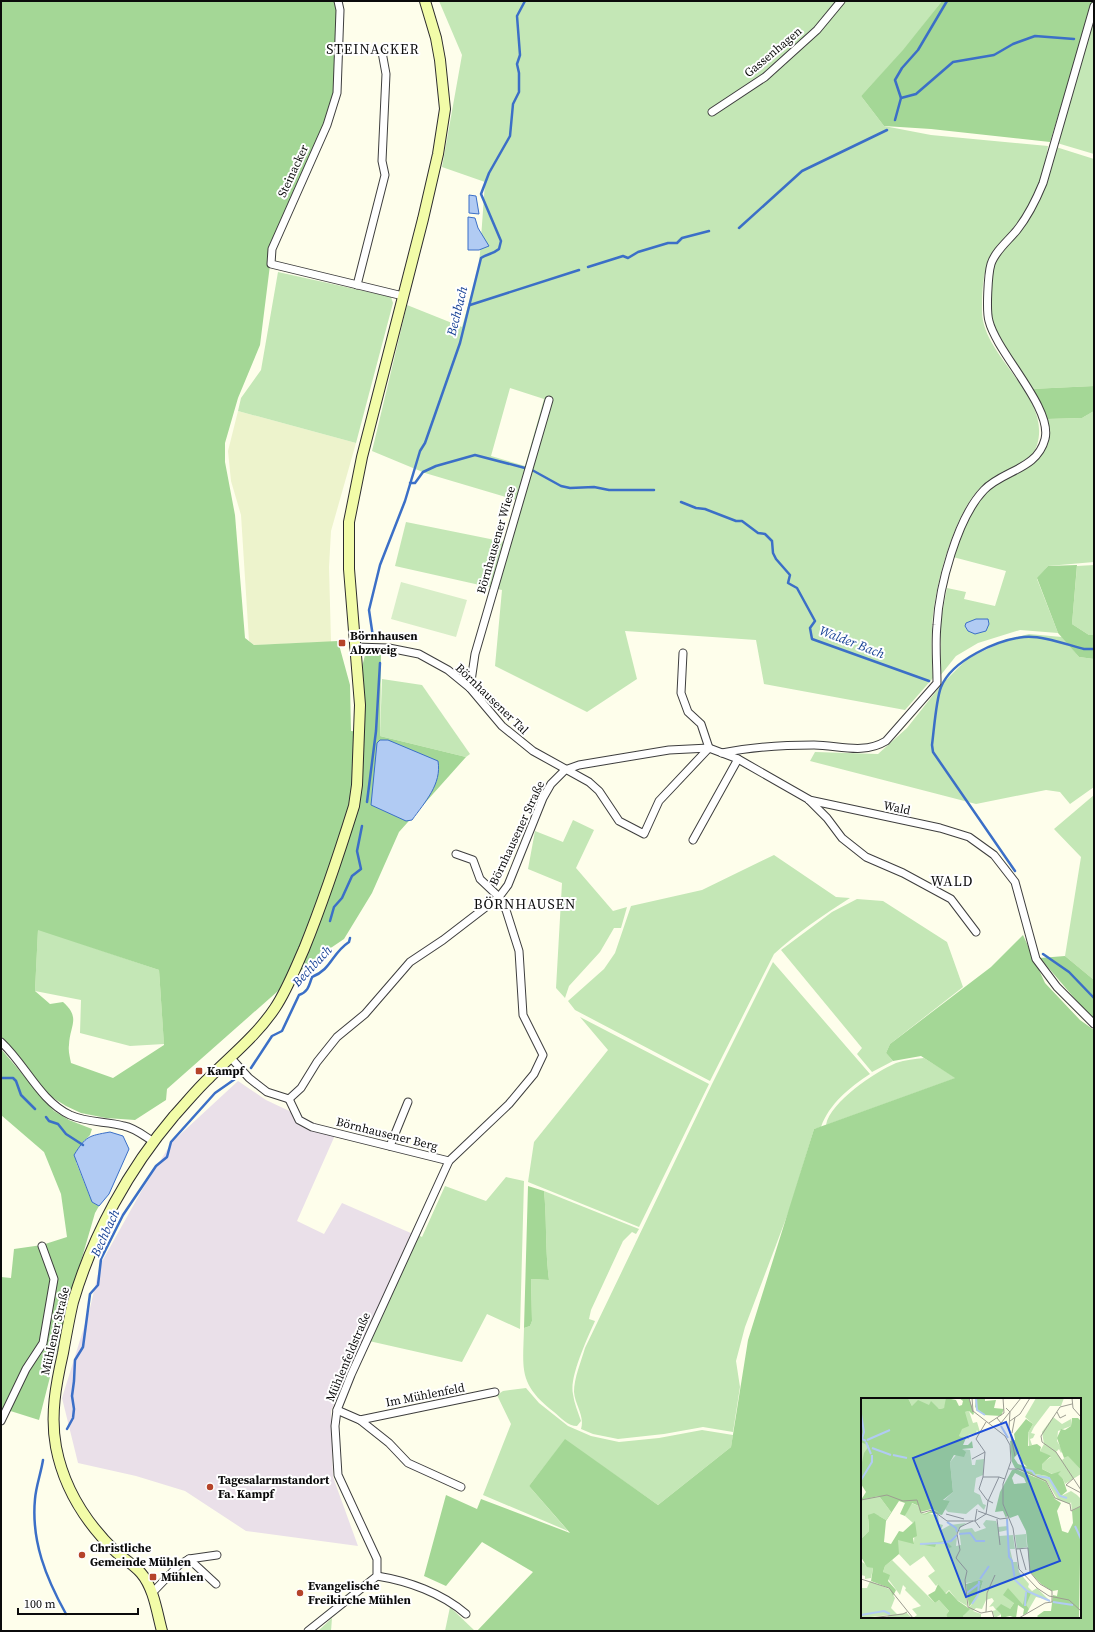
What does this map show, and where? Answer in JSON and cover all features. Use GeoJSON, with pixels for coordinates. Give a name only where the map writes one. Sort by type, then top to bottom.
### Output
{"type":"FeatureCollection","features":[{"type":"Feature","properties":{"kind":"main road"},"geometry":{"type":"LineString","coordinates":[[403,296],[438,154],[445,109],[444,85],[438,46],[425,1]]}},
{"type":"Feature","properties":{"kind":"main road","name":"Mühlener Straße"},"geometry":{"type":"LineString","coordinates":[[162,1631],[152,1593],[142,1574],[115,1550],[82,1513],[68,1490],[62,1474],[53,1426],[55,1388],[73,1303],[88,1261],[107,1218],[132,1174],[154,1142],[194,1093],[233,1055],[274,1009],[288,987],[313,926],[354,806],[357,785],[360,705],[357,662],[354,647],[349,569],[349,522],[362,457],[403,296]]}},
{"type":"Feature","properties":{"kind":"street","name":"Steinacker"},"geometry":{"type":"LineString","coordinates":[[338,1],[340,10],[337,93],[322,137],[272,249],[271,264],[403,296]]}},
{"type":"Feature","properties":{"kind":"street","name":"Gassenhagen"},"geometry":{"type":"LineString","coordinates":[[712,112],[765,77],[817,30],[841,1]]}},
{"type":"Feature","properties":{"kind":"street"},"geometry":{"type":"LineString","coordinates":[[722,753],[742,749],[816,745],[857,749],[877,747],[886,741],[937,683],[937,624],[954,542],[971,507],[985,489],[1003,477],[1030,463],[1038,455],[1045,438],[1044,419],[1028,389],[998,343],[989,320],[988,295],[991,263],[1033,208],[1043,183],[1094,6]]}},
{"type":"Feature","properties":{"kind":"street"},"geometry":{"type":"LineString","coordinates":[[356,285],[385,175],[382,161],[386,74],[382,52]]}},
{"type":"Feature","properties":{"kind":"street","name":"Börnhausener Wiese"},"geometry":{"type":"LineString","coordinates":[[470,688],[475,654],[549,400]]}},
{"type":"Feature","properties":{"kind":"street","name":"Börnhausener Tal"},"geometry":{"type":"LineString","coordinates":[[354,647],[389,648],[419,654],[448,670],[470,688],[502,726],[533,751],[589,782],[599,791],[619,821],[644,834],[659,801],[709,748]]}},
{"type":"Feature","properties":{"kind":"street"},"geometry":{"type":"LineString","coordinates":[[683,653],[681,693],[688,712],[701,724],[709,748]]}},
{"type":"Feature","properties":{"kind":"street","name":"Börnhausener Straße"},"geometry":{"type":"LineString","coordinates":[[289,1099],[301,1088],[317,1062],[337,1037],[365,1014],[410,962],[448,936],[499,897],[508,885],[551,784],[565,770],[579,764],[654,753],[709,748],[738,759],[808,799]]}},
{"type":"Feature","properties":{"kind":"street"},"geometry":{"type":"LineString","coordinates":[[694,840],[738,759]]}},
{"type":"Feature","properties":{"kind":"street"},"geometry":{"type":"LineString","coordinates":[[808,799],[828,818],[842,838],[866,857],[903,873],[951,898],[976,932]]}},
{"type":"Feature","properties":{"kind":"street","name":"Wald"},"geometry":{"type":"LineString","coordinates":[[808,799],[940,828],[969,837],[994,855],[1015,882],[1036,959],[1057,986],[1094,1024]]}},
{"type":"Feature","properties":{"kind":"street"},"geometry":{"type":"LineString","coordinates":[[456,854],[473,860],[480,879],[499,897]]}},
{"type":"Feature","properties":{"kind":"street","name":"Börnhausener Berg"},"geometry":{"type":"LineString","coordinates":[[289,1099],[299,1120],[312,1127],[449,1161],[509,1104],[534,1074],[543,1055],[523,1014],[519,951],[506,910],[499,897]]}},
{"type":"Feature","properties":{"kind":"street"},"geometry":{"type":"LineString","coordinates":[[1,1042],[17,1059],[47,1098],[69,1114],[92,1122],[125,1126],[154,1142]]}},
{"type":"Feature","properties":{"kind":"street"},"geometry":{"type":"LineString","coordinates":[[233,1055],[249,1078],[267,1092],[289,1099]]}},
{"type":"Feature","properties":{"kind":"street"},"geometry":{"type":"LineString","coordinates":[[390,1146],[408,1102]]}},
{"type":"Feature","properties":{"kind":"street","name":"Mühlenfeldstraße"},"geometry":{"type":"LineString","coordinates":[[377,1576],[377,1559],[338,1475],[335,1426],[338,1410],[351,1375],[449,1161]]}},
{"type":"Feature","properties":{"kind":"street"},"geometry":{"type":"LineString","coordinates":[[1,1421],[26,1369],[43,1343],[54,1279],[42,1246]]}},
{"type":"Feature","properties":{"kind":"street","name":"Im Mühlenfeld"},"geometry":{"type":"LineString","coordinates":[[360,1420],[495,1392]]}},
{"type":"Feature","properties":{"kind":"street"},"geometry":{"type":"LineString","coordinates":[[338,1410],[360,1420],[389,1444],[408,1464],[461,1487]]}},
{"type":"Feature","properties":{"kind":"street"},"geometry":{"type":"LineString","coordinates":[[152,1593],[179,1565],[189,1559],[217,1555]]}},
{"type":"Feature","properties":{"kind":"street"},"geometry":{"type":"LineString","coordinates":[[189,1559],[216,1584]]}},
{"type":"Feature","properties":{"kind":"street"},"geometry":{"type":"LineString","coordinates":[[308,1631],[377,1576],[393,1579],[450,1601],[466,1614]]}},
{"type":"Feature","properties":{"kind":"shaded area"},"geometry":{"type":"Polygon","coordinates":[[[238,1081],[266,1100],[336,1133],[297,1221],[324,1234],[342,1203],[413,1234],[331,1411],[333,1477],[358,1546],[246,1531],[185,1491],[136,1476],[78,1463],[62,1398],[90,1308],[100,1265],[142,1190],[172,1142],[238,1081]]]}},
{"type":"Feature","properties":{"kind":"green space"},"geometry":{"type":"Polygon","coordinates":[[[1,1],[338,1],[337,93],[272,249],[260,345],[238,398],[225,443],[225,462],[235,515],[245,638],[254,645],[338,641],[350,685],[351,731],[365,732],[361,671],[365,655],[381,651],[380,736],[466,757],[399,832],[372,893],[344,939],[313,960],[167,1089],[166,1100],[135,1120],[106,1118],[81,1113],[66,1106],[50,1096],[1,1037],[1,1]],[[38,930],[35,991],[50,1004],[63,1002],[72,1013],[73,1022],[69,1047],[71,1063],[113,1078],[164,1045],[159,970],[38,930]]]}},
{"type":"Feature","properties":{"kind":"green space"},"geometry":{"type":"Polygon","coordinates":[[[439,1],[942,1],[904,50],[861,96],[884,126],[931,135],[1048,146],[1043,172],[1034,197],[1026,212],[999,245],[990,259],[984,277],[982,295],[982,312],[985,329],[993,345],[1016,377],[1035,410],[1039,427],[1037,445],[1027,460],[980,488],[970,500],[961,516],[946,554],[936,595],[932,636],[933,678],[905,710],[764,684],[756,640],[625,631],[637,679],[587,712],[495,666],[502,590],[395,566],[406,522],[510,543],[523,502],[425,473],[372,451],[407,305],[462,327],[479,267],[485,182],[442,167],[462,55],[439,1]],[[510,388],[491,456],[525,466],[544,399],[510,388]]]}},
{"type":"Feature","properties":{"kind":"green space"},"geometry":{"type":"Polygon","coordinates":[[[942,1],[1093,1],[1050,142],[931,129],[884,126],[861,96],[903,50],[942,1]]]}},
{"type":"Feature","properties":{"kind":"green space"},"geometry":{"type":"Polygon","coordinates":[[[1094,15],[1094,154],[1057,143],[1094,15]]]}},
{"type":"Feature","properties":{"kind":"green space"},"geometry":{"type":"Polygon","coordinates":[[[1056,147],[1094,159],[1094,386],[1031,389],[1000,341],[991,319],[990,295],[994,264],[1035,208],[1056,147]]]}},
{"type":"Feature","properties":{"kind":"green space"},"geometry":{"type":"Polygon","coordinates":[[[278,272],[391,297],[393,303],[356,443],[238,411],[241,398],[261,370],[278,272]]]}},
{"type":"Feature","properties":{"kind":"green space"},"geometry":{"type":"Polygon","coordinates":[[[1094,386],[1094,411],[1082,418],[1047,419],[1031,389],[1094,386]]]}},
{"type":"Feature","properties":{"kind":"green space"},"geometry":{"type":"Polygon","coordinates":[[[238,411],[356,443],[331,531],[329,567],[331,642],[254,645],[249,641],[241,515],[231,481],[228,451],[238,411]]]}},
{"type":"Feature","properties":{"kind":"green space"},"geometry":{"type":"Polygon","coordinates":[[[1094,411],[1094,562],[1048,566],[1037,579],[1058,633],[1020,630],[978,643],[956,656],[940,676],[940,624],[947,588],[966,592],[964,599],[995,606],[1006,571],[953,557],[961,530],[970,512],[981,496],[988,490],[1024,469],[1040,456],[1045,448],[1048,437],[1047,419],[1082,418],[1094,411]]]}},
{"type":"Feature","properties":{"kind":"green space"},"geometry":{"type":"Polygon","coordinates":[[[1077,565],[1072,624],[1089,635],[1094,635],[1094,659],[1079,657],[1058,633],[1037,578],[1048,566],[1077,565]]]}},
{"type":"Feature","properties":{"kind":"green space"},"geometry":{"type":"Polygon","coordinates":[[[1094,565],[1094,635],[1089,635],[1072,624],[1077,566],[1094,565]]]}},
{"type":"Feature","properties":{"kind":"green space"},"geometry":{"type":"Polygon","coordinates":[[[401,582],[467,600],[456,637],[391,619],[401,582]]]}},
{"type":"Feature","properties":{"kind":"green space"},"geometry":{"type":"Polygon","coordinates":[[[1029,634],[1062,637],[1079,657],[1094,659],[1094,787],[1070,804],[1060,792],[1046,790],[976,804],[810,761],[815,752],[878,754],[907,728],[941,685],[968,658],[1009,639],[1029,634]]]}},
{"type":"Feature","properties":{"kind":"green space"},"geometry":{"type":"Polygon","coordinates":[[[382,679],[422,685],[470,754],[466,757],[380,736],[382,679]]]}},
{"type":"Feature","properties":{"kind":"green space"},"geometry":{"type":"Polygon","coordinates":[[[1094,795],[1094,980],[1065,956],[1081,857],[1054,829],[1094,795]]]}},
{"type":"Feature","properties":{"kind":"green space"},"geometry":{"type":"Polygon","coordinates":[[[573,820],[594,830],[576,868],[613,911],[627,907],[621,928],[614,928],[600,952],[569,986],[565,998],[556,988],[562,883],[528,869],[535,831],[563,842],[573,820]]]}},
{"type":"Feature","properties":{"kind":"green space"},"geometry":{"type":"Polygon","coordinates":[[[774,855],[836,897],[850,898],[810,924],[774,954],[710,1081],[575,1010],[568,1001],[604,969],[615,953],[631,906],[702,890],[774,855]]]}},
{"type":"Feature","properties":{"kind":"green space"},"geometry":{"type":"Polygon","coordinates":[[[857,899],[883,901],[947,942],[963,987],[890,1044],[886,1053],[893,1061],[872,1072],[857,1054],[862,1048],[781,950],[832,912],[857,899]]]}},
{"type":"Feature","properties":{"kind":"green space"},"geometry":{"type":"Polygon","coordinates":[[[38,929],[159,970],[164,1044],[130,1046],[80,1033],[81,1000],[35,991],[38,929]]]}},
{"type":"Feature","properties":{"kind":"green space"},"geometry":{"type":"Polygon","coordinates":[[[1023,935],[1045,983],[1080,1020],[1094,1030],[1094,1631],[477,1631],[533,1572],[482,1542],[446,1586],[424,1576],[446,1495],[477,1509],[481,1499],[570,1533],[529,1486],[565,1439],[658,1505],[731,1447],[748,1340],[814,1129],[955,1078],[921,1056],[893,1061],[886,1053],[890,1044],[991,967],[1023,935]]]}},
{"type":"Feature","properties":{"kind":"green space"},"geometry":{"type":"Polygon","coordinates":[[[1065,956],[1094,980],[1094,1021],[1040,958],[1065,956]]]}},
{"type":"Feature","properties":{"kind":"green space"},"geometry":{"type":"Polygon","coordinates":[[[773,962],[870,1074],[841,1097],[829,1111],[821,1127],[814,1129],[790,1208],[745,1327],[736,1361],[740,1387],[733,1432],[703,1427],[664,1434],[618,1439],[593,1434],[581,1429],[582,1420],[574,1392],[576,1376],[585,1348],[712,1084],[773,962]]]}},
{"type":"Feature","properties":{"kind":"green space"},"geometry":{"type":"Polygon","coordinates":[[[580,1017],[709,1084],[639,1227],[528,1182],[534,1142],[608,1050],[580,1017]]]}},
{"type":"Feature","properties":{"kind":"green space"},"geometry":{"type":"Polygon","coordinates":[[[1,1049],[54,1111],[69,1120],[92,1129],[90,1135],[81,1144],[76,1162],[92,1202],[99,1206],[95,1213],[70,1299],[39,1420],[1,1408],[1,1277],[11,1278],[14,1249],[42,1245],[67,1237],[61,1194],[44,1152],[1,1115],[1,1049]]]}},
{"type":"Feature","properties":{"kind":"green space"},"geometry":{"type":"Polygon","coordinates":[[[924,1058],[956,1078],[826,1125],[829,1116],[844,1098],[877,1073],[896,1063],[924,1058]]]}},
{"type":"Feature","properties":{"kind":"green space"},"geometry":{"type":"Polygon","coordinates":[[[506,1177],[524,1181],[520,1329],[487,1314],[462,1362],[369,1341],[418,1235],[422,1237],[445,1186],[486,1201],[506,1177]]]}},
{"type":"Feature","properties":{"kind":"green space"},"geometry":{"type":"Polygon","coordinates":[[[528,1186],[544,1191],[549,1280],[531,1279],[532,1321],[530,1326],[524,1328],[528,1186]]]}},
{"type":"Feature","properties":{"kind":"green space"},"geometry":{"type":"Polygon","coordinates":[[[544,1191],[639,1229],[636,1234],[632,1232],[623,1241],[591,1310],[589,1319],[595,1321],[580,1357],[574,1378],[574,1401],[581,1421],[577,1426],[571,1425],[565,1421],[542,1402],[528,1384],[525,1375],[523,1355],[524,1328],[530,1326],[532,1321],[531,1279],[549,1280],[544,1191]]]}},
{"type":"Feature","properties":{"kind":"green space"},"geometry":{"type":"Polygon","coordinates":[[[526,1388],[539,1403],[568,1426],[591,1436],[619,1442],[659,1438],[702,1430],[733,1435],[731,1447],[658,1505],[565,1440],[529,1486],[568,1531],[483,1495],[511,1424],[497,1395],[503,1391],[526,1388]]]}},
{"type":"Feature","properties":{"kind":"green space"},"geometry":{"type":"Polygon","coordinates":[[[450,1607],[475,1631],[445,1631],[450,1607]]]}},
{"type":"Feature","properties":{"kind":"green space"},"geometry":{"type":"Polygon","coordinates":[[[332,1618],[331,1631],[318,1631],[332,1618]]]}},
{"type":"Feature","properties":{"kind":"water"},"geometry":{"type":"Polygon","coordinates":[[[469,195],[476,196],[479,214],[469,213],[469,195]]]}},
{"type":"Feature","properties":{"kind":"water"},"geometry":{"type":"Polygon","coordinates":[[[468,217],[475,218],[478,228],[489,246],[479,250],[468,250],[468,217]]]}},
{"type":"Feature","properties":{"kind":"water"},"geometry":{"type":"Polygon","coordinates":[[[976,619],[988,619],[989,624],[986,631],[975,634],[968,631],[965,626],[966,623],[976,619]]]}},
{"type":"Feature","properties":{"kind":"water"},"geometry":{"type":"Polygon","coordinates":[[[380,740],[388,740],[438,761],[439,769],[435,785],[412,820],[406,821],[371,805],[377,743],[380,740]]]}},
{"type":"Feature","properties":{"kind":"water"},"geometry":{"type":"Polygon","coordinates":[[[110,1132],[123,1136],[129,1149],[109,1194],[99,1206],[92,1202],[74,1155],[88,1138],[110,1132]]]}},
{"type":"Feature","properties":{"kind":"waterway","name":"Bechbach"},"geometry":{"type":"LineString","coordinates":[[373,637],[369,610],[380,565],[405,501],[420,451],[425,443],[460,343],[481,258],[499,249],[501,241],[481,194],[489,173],[510,136],[513,104],[519,92],[519,73],[517,64],[520,55],[517,16],[525,1]]}},
{"type":"Feature","properties":{"kind":"waterway"},"geometry":{"type":"LineString","coordinates":[[895,120],[901,98],[895,80],[902,68],[918,50],[947,1]]}},
{"type":"Feature","properties":{"kind":"waterway"},"geometry":{"type":"LineString","coordinates":[[901,98],[916,94],[953,62],[994,55],[1013,44],[1035,36],[1074,39]]}},
{"type":"Feature","properties":{"kind":"waterway"},"geometry":{"type":"LineString","coordinates":[[739,228],[802,171],[887,130]]}},
{"type":"Feature","properties":{"kind":"waterway"},"geometry":{"type":"LineString","coordinates":[[588,267],[623,256],[628,258],[638,252],[668,243],[677,243],[682,238],[709,231]]}},
{"type":"Feature","properties":{"kind":"waterway"},"geometry":{"type":"LineString","coordinates":[[470,305],[579,270]]}},
{"type":"Feature","properties":{"kind":"waterway","name":"Walder Bach"},"geometry":{"type":"LineString","coordinates":[[410,483],[415,483],[423,472],[436,466],[475,455],[525,468]]}},
{"type":"Feature","properties":{"kind":"waterway","name":"Walder Bach"},"geometry":{"type":"LineString","coordinates":[[532,470],[561,486],[570,488],[594,487],[609,490],[654,490]]}},
{"type":"Feature","properties":{"kind":"waterway","name":"Walder Bach"},"geometry":{"type":"LineString","coordinates":[[681,502],[696,508],[705,509],[736,521],[742,521],[758,533],[765,534],[772,541],[773,553],[776,559],[790,575],[788,583],[797,588],[815,621],[810,628],[812,639],[929,681]]}},
{"type":"Feature","properties":{"kind":"waterway","name":"Walder Bach"},"geometry":{"type":"LineString","coordinates":[[1015,871],[933,752],[932,745],[935,715],[941,687],[947,677],[965,660],[989,647],[1013,639],[1038,637],[1084,649],[1094,649]]}},
{"type":"Feature","properties":{"kind":"waterway","name":"Bechbach"},"geometry":{"type":"LineString","coordinates":[[367,802],[376,731],[380,663]]}},
{"type":"Feature","properties":{"kind":"waterway","name":"Bechbach"},"geometry":{"type":"LineString","coordinates":[[330,921],[334,907],[342,898],[352,876],[361,869],[357,851],[362,826]]}},
{"type":"Feature","properties":{"kind":"waterway","name":"Bechbach"},"geometry":{"type":"LineString","coordinates":[[251,1068],[272,1036],[282,1031],[299,995],[302,994],[309,986],[312,977],[319,974],[328,966],[338,951],[349,942],[350,938]]}},
{"type":"Feature","properties":{"kind":"waterway","name":"Walder Bach"},"geometry":{"type":"LineString","coordinates":[[1043,954],[1069,972],[1094,998]]}},
{"type":"Feature","properties":{"kind":"waterway"},"geometry":{"type":"LineString","coordinates":[[1,1078],[13,1078],[16,1081],[21,1095],[35,1109]]}},
{"type":"Feature","properties":{"kind":"waterway","name":"Bechbach"},"geometry":{"type":"LineString","coordinates":[[67,1429],[73,1418],[74,1409],[72,1396],[75,1360],[83,1347],[90,1294],[98,1285],[101,1259],[123,1215],[156,1166],[167,1157],[171,1142],[215,1093],[235,1079]]}},
{"type":"Feature","properties":{"kind":"waterway"},"geometry":{"type":"LineString","coordinates":[[46,1117],[49,1121],[58,1124],[66,1134],[83,1145]]}},
{"type":"Feature","properties":{"kind":"waterway","name":"Bechbach"},"geometry":{"type":"LineString","coordinates":[[43,1460],[36,1489],[34,1515],[35,1530],[46,1573],[66,1614]]}},
{"type":"Feature","properties":{"kind":"place","name":"Börnhausen Abzweig"},"geometry":{"type":"Point","coordinates":[342,643]}},
{"type":"Feature","properties":{"kind":"place","name":"Kampf"},"geometry":{"type":"Point","coordinates":[199,1071]}},
{"type":"Feature","properties":{"kind":"place","name":"Tagesalarmstandort Fa. Kampf"},"geometry":{"type":"Point","coordinates":[210,1487]}},
{"type":"Feature","properties":{"kind":"place","name":"Christliche Gemeinde Mühlen"},"geometry":{"type":"Point","coordinates":[82,1555]}},
{"type":"Feature","properties":{"kind":"place","name":"Mühlen"},"geometry":{"type":"Point","coordinates":[153,1577]}},
{"type":"Feature","properties":{"kind":"place","name":"Evangelische Freikirche Mühlen"},"geometry":{"type":"Point","coordinates":[300,1593]}},
{"type":"Feature","properties":{"kind":"district","name":"STEINACKER"},"geometry":{"type":"Point","coordinates":[373,49]}},
{"type":"Feature","properties":{"kind":"district","name":"WALD"},"geometry":{"type":"Point","coordinates":[952,881]}},
{"type":"Feature","properties":{"kind":"district","name":"BÖRNHAUSEN"},"geometry":{"type":"Point","coordinates":[525,904]}}]}
